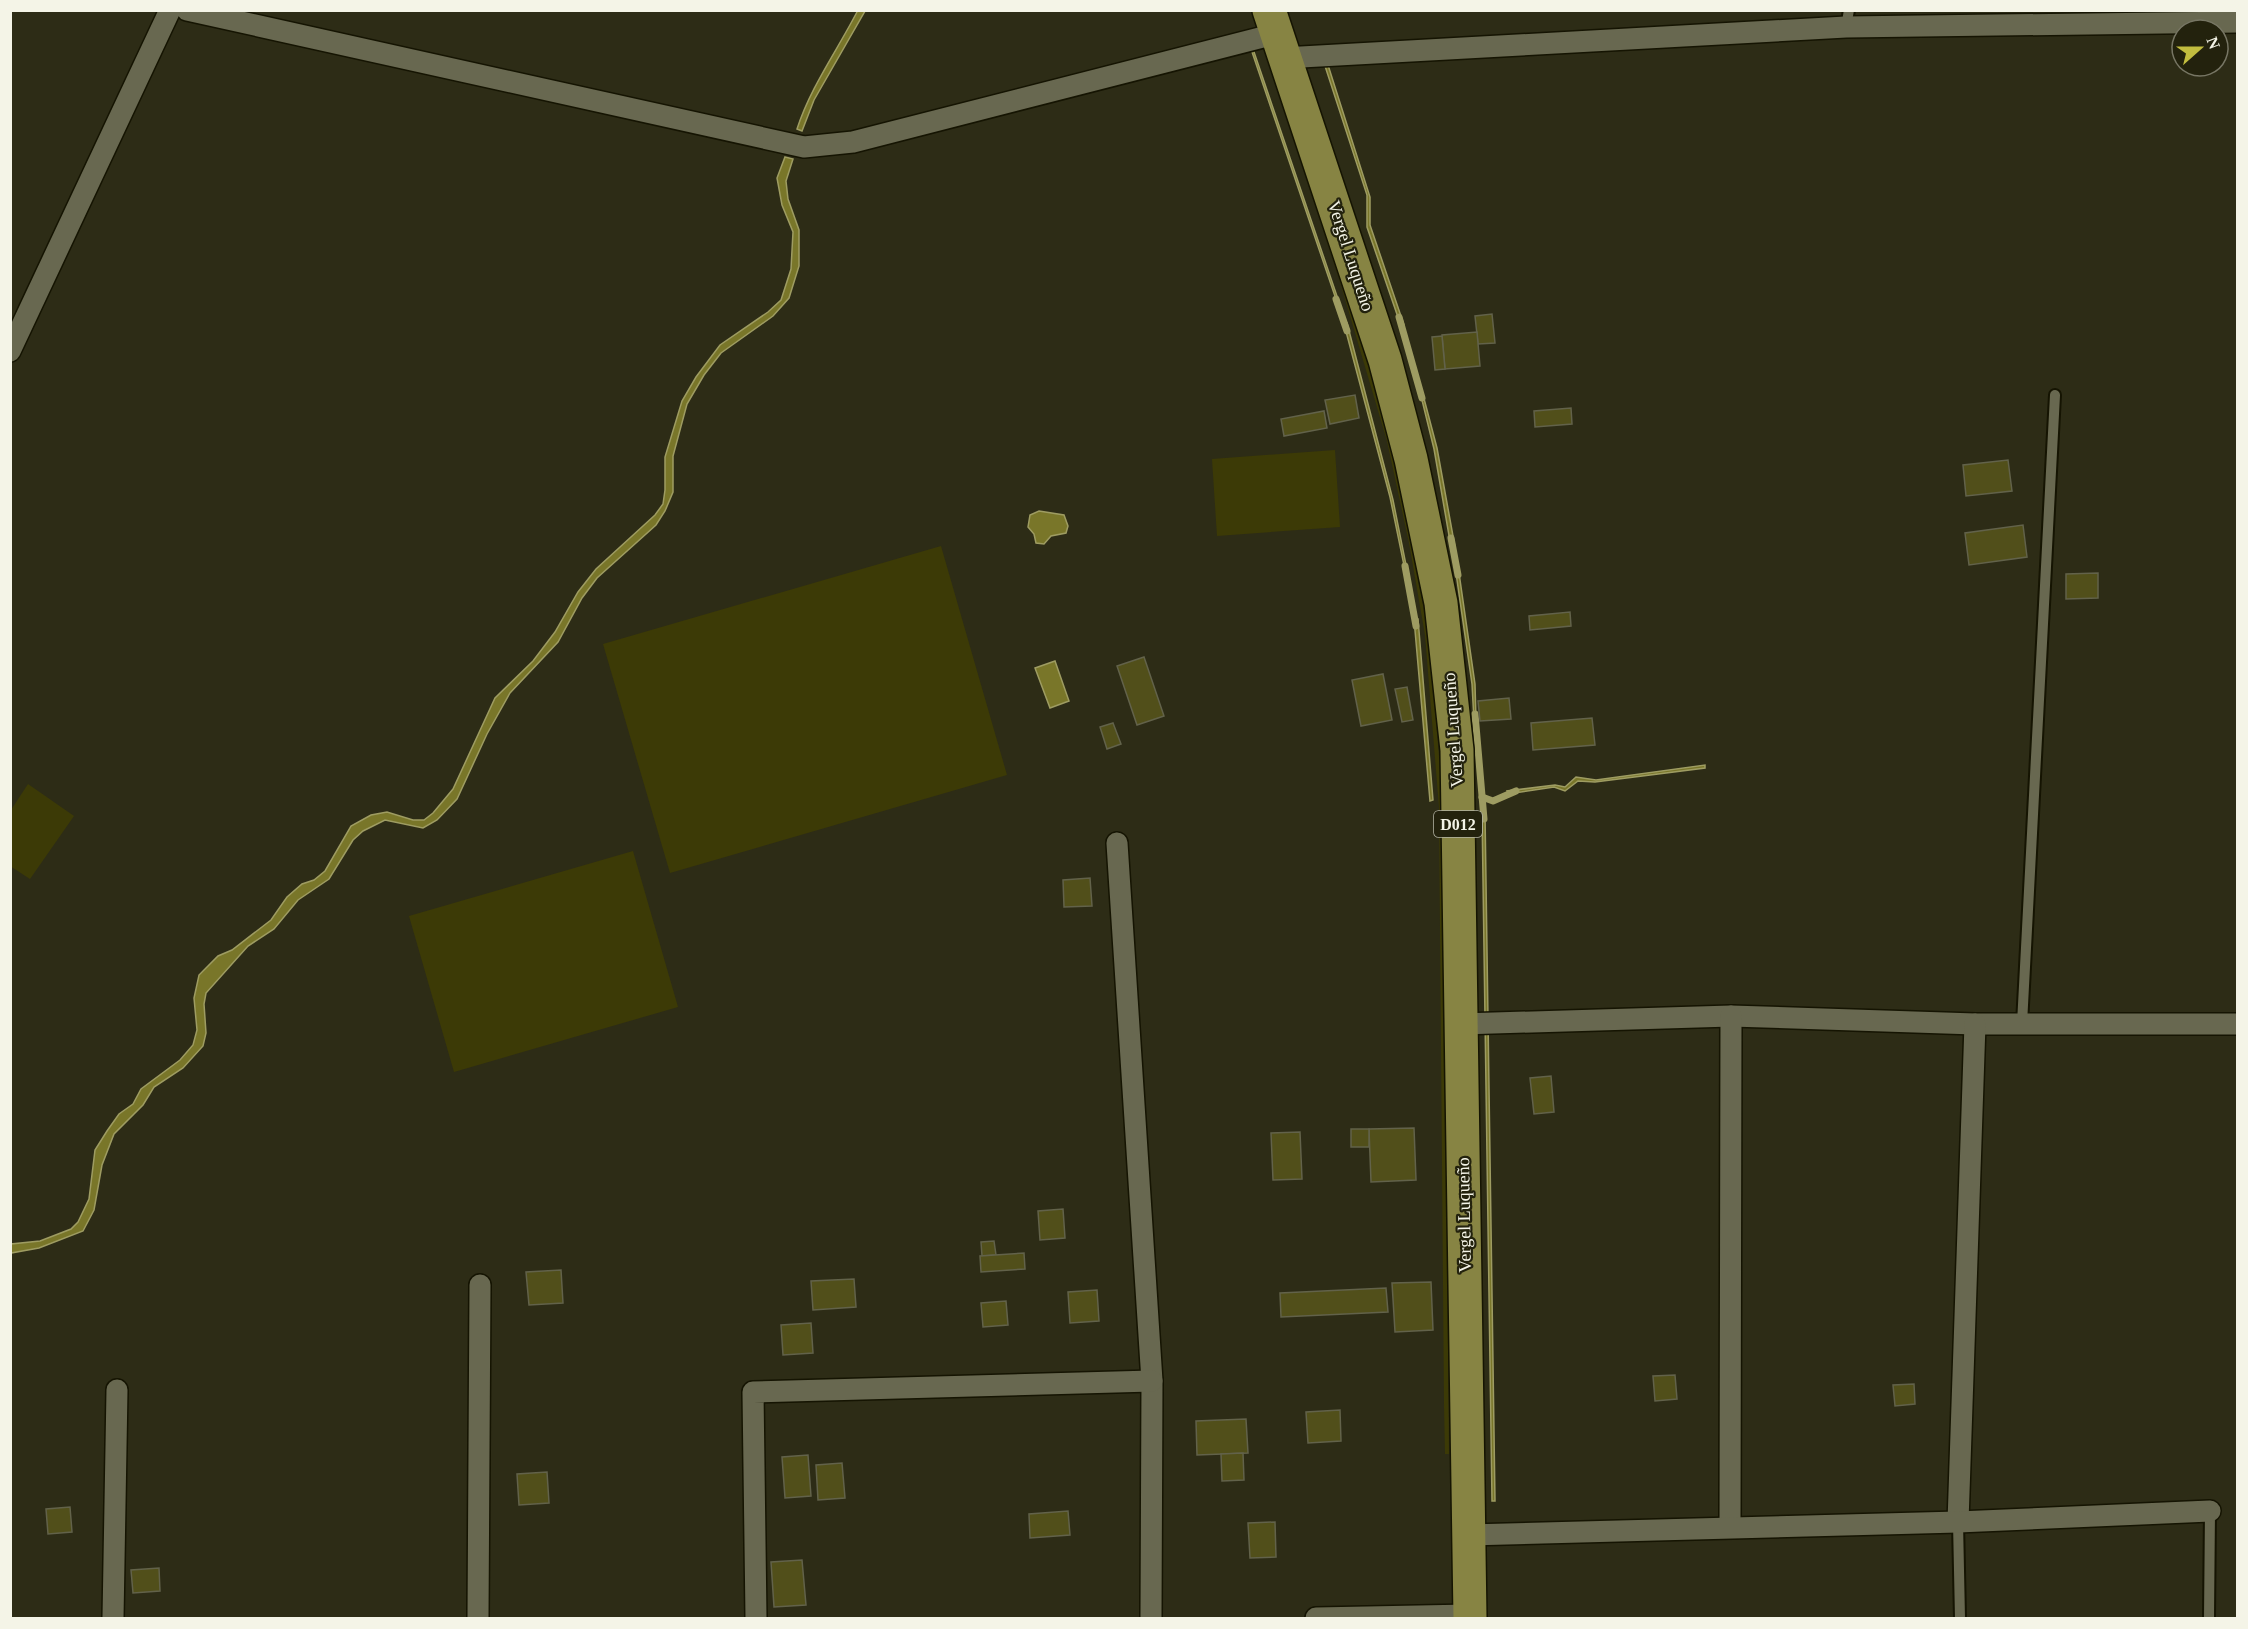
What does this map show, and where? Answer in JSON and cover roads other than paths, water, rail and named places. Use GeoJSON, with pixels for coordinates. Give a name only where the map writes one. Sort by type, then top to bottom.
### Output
{"type":"FeatureCollection","features":[{"type":"Feature","properties":{"kind":"main road","name":"Vergel Luqueño"},"geometry":{"type":"LineString","coordinates":[[1276,34],[1385,360],[1411,459],[1441,603],[1457,750],[1478,1024],[1468,1535],[1470,1617]]}},
{"type":"Feature","properties":{"kind":"street"},"geometry":{"type":"LineString","coordinates":[[10,351],[170,10]]}},
{"type":"Feature","properties":{"kind":"street"},"geometry":{"type":"LineString","coordinates":[[188,10],[804,147],[853,142],[1276,34],[1847,19],[2238,22]]}},
{"type":"Feature","properties":{"kind":"street"},"geometry":{"type":"LineString","coordinates":[[1117,843],[1152,1381],[1151,1618]]}},
{"type":"Feature","properties":{"kind":"street"},"geometry":{"type":"LineString","coordinates":[[1730,1527],[1731,1016]]}},
{"type":"Feature","properties":{"kind":"street"},"geometry":{"type":"LineString","coordinates":[[1478,1024],[1731,1016],[1975,1024],[2238,1024]]}},
{"type":"Feature","properties":{"kind":"street"},"geometry":{"type":"LineString","coordinates":[[1958,1522],[1975,1024]]}},
{"type":"Feature","properties":{"kind":"street"},"geometry":{"type":"LineString","coordinates":[[478,1618],[480,1285]]}},
{"type":"Feature","properties":{"kind":"street"},"geometry":{"type":"LineString","coordinates":[[756,1618],[753,1392],[1152,1381]]}},
{"type":"Feature","properties":{"kind":"street"},"geometry":{"type":"LineString","coordinates":[[113,1618],[117,1390]]}},
{"type":"Feature","properties":{"kind":"street"},"geometry":{"type":"LineString","coordinates":[[1468,1535],[1958,1522],[2210,1511]]}},
{"type":"Feature","properties":{"kind":"street"},"geometry":{"type":"LineString","coordinates":[[1316,1618],[1470,1617]]}},
{"type":"Feature","properties":{"kind":"lane"},"geometry":{"type":"LineString","coordinates":[[2022,1024],[2055,396]]}},
{"type":"Feature","properties":{"kind":"lane"},"geometry":{"type":"LineString","coordinates":[[2210,1511],[2210,1618]]}},
{"type":"Feature","properties":{"kind":"lane"},"geometry":{"type":"LineString","coordinates":[[1958,1522],[1960,1618]]}},
{"type":"Feature","properties":{"kind":"waterway"},"geometry":{"type":"LineString","coordinates":[[1336,299],[1347,331]]}},
{"type":"Feature","properties":{"kind":"waterway"},"geometry":{"type":"LineString","coordinates":[[1399,317],[1422,398]]}},
{"type":"Feature","properties":{"kind":"waterway"},"geometry":{"type":"LineString","coordinates":[[1451,538],[1458,575]]}},
{"type":"Feature","properties":{"kind":"waterway"},"geometry":{"type":"LineString","coordinates":[[1405,566],[1416,626]]}},
{"type":"Feature","properties":{"kind":"waterway"},"geometry":{"type":"LineString","coordinates":[[1475,714],[1484,819]]}},
{"type":"Feature","properties":{"kind":"waterway"},"geometry":{"type":"LineString","coordinates":[[1482,797],[1493,801],[1516,791]]}}]}
